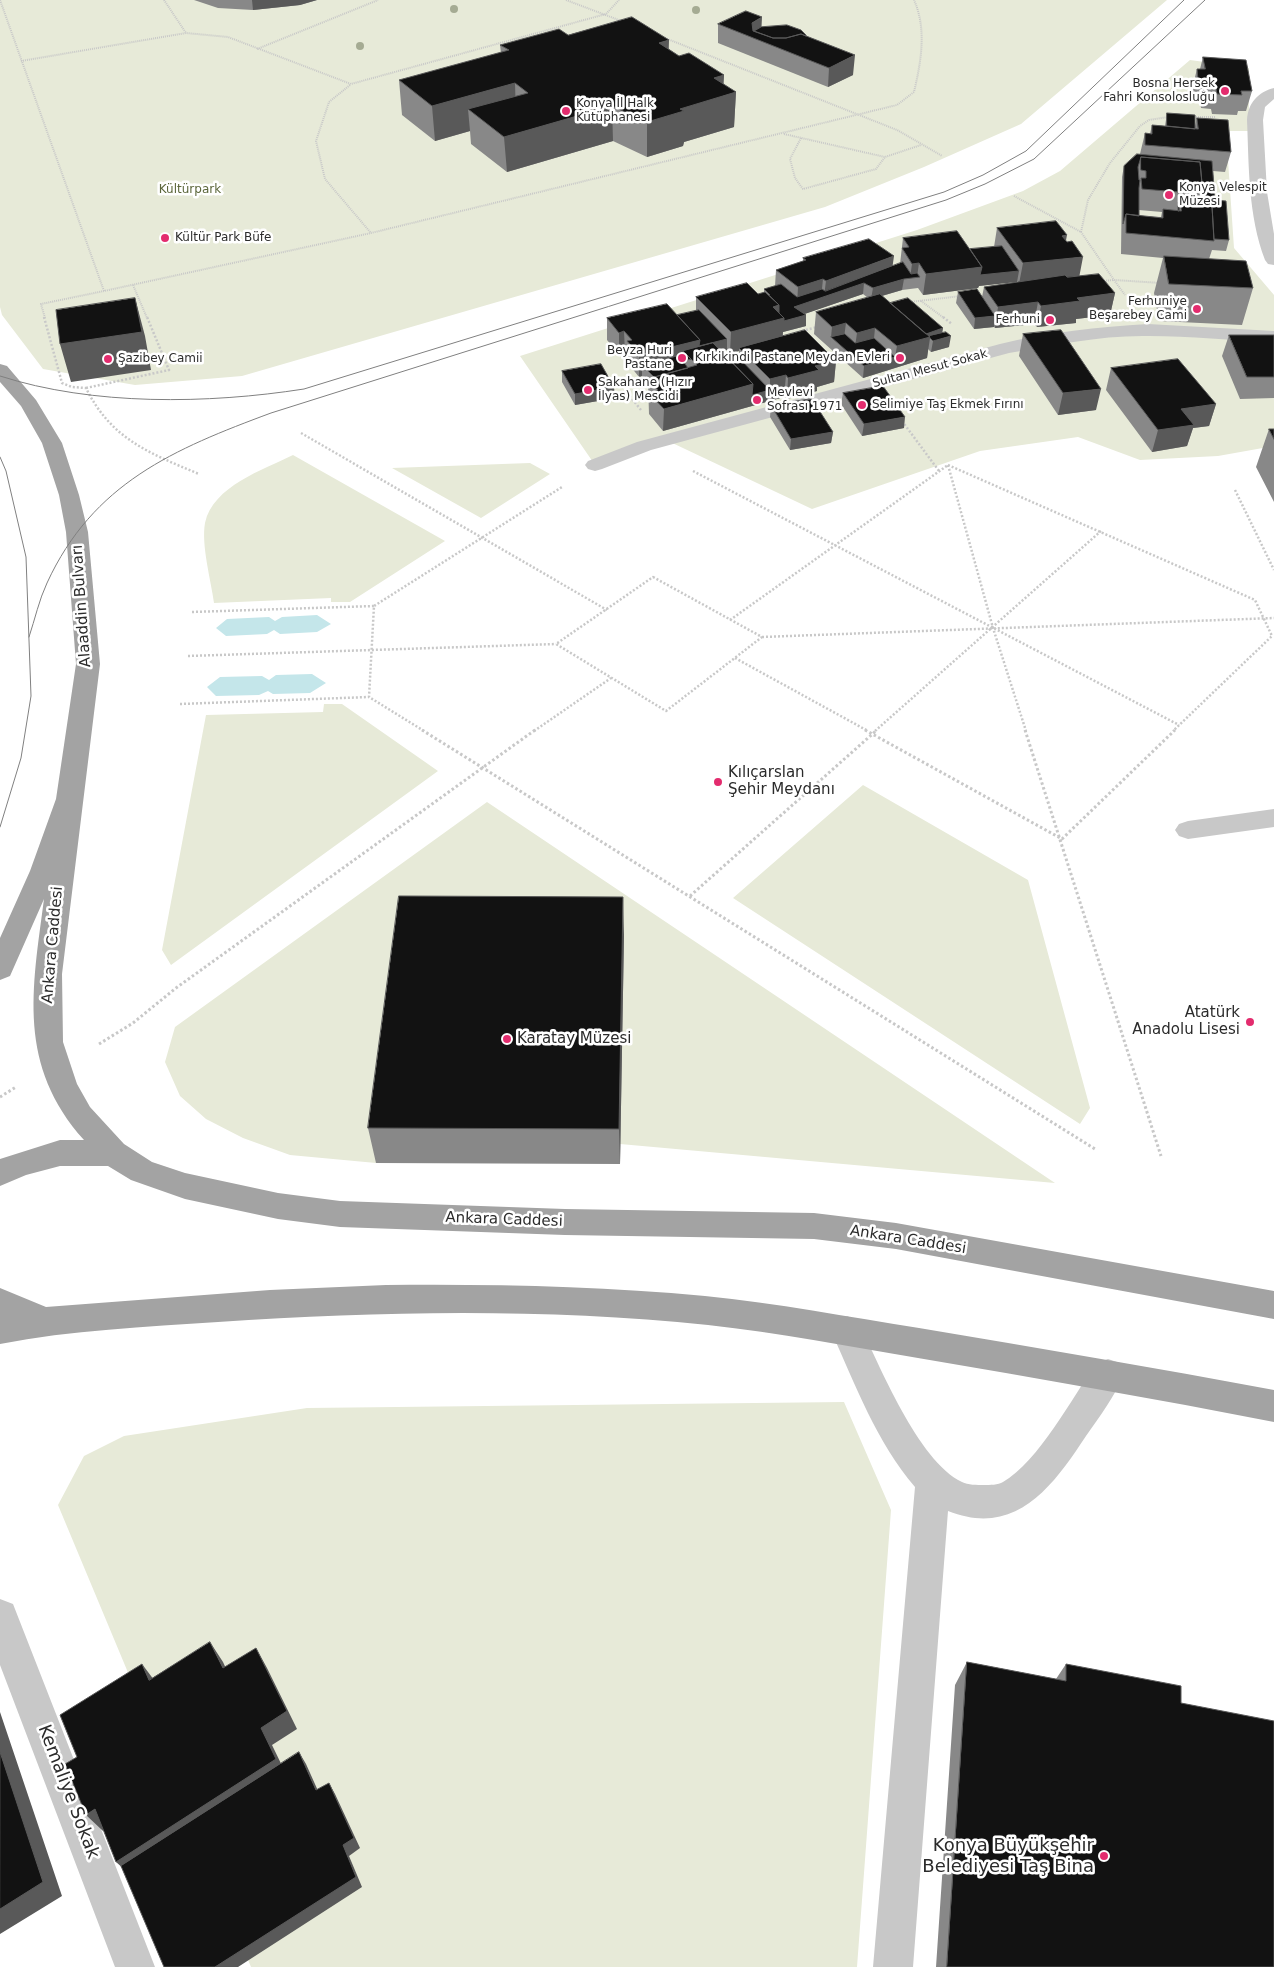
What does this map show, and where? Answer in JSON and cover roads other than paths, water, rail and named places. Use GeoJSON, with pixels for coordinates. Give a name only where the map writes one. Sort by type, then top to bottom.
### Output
{"type":"FeatureCollection","features":[{"type":"Feature","properties":{"kind":"main road","name":"Alaaddin Bulvarı"},"geometry":{"type":"LineString","coordinates":[[0,370],[30,404],[52,443],[69,495],[76,532],[88,664],[69,799],[44,871],[0,968]]}},
{"type":"Feature","properties":{"kind":"main road","name":"Ankara Caddesi"},"geometry":{"type":"LineString","coordinates":[[69,799],[48,974],[47,1013],[49,1042],[55,1067],[70,1102],[92,1132],[113,1153],[142,1171],[186,1186],[278,1206],[340,1214],[420,1218],[814,1226],[896,1236],[1274,1305]]}},
{"type":"Feature","properties":{"kind":"main road"},"geometry":{"type":"LineString","coordinates":[[0,1173],[20,1164],[60,1153],[113,1153]]}},
{"type":"Feature","properties":{"kind":"main road"},"geometry":{"type":"LineString","coordinates":[[0,1329],[43,1320],[304,1301],[481,1298],[676,1308],[760,1317],[847,1331],[1108,1374],[1274,1406]]}},
{"type":"Feature","properties":{"kind":"main road"},"geometry":{"type":"LineString","coordinates":[[0,1302],[43,1320]]}},
{"type":"Feature","properties":{"kind":"street"},"geometry":{"type":"LineString","coordinates":[[1274,93],[1261,101],[1255,109],[1258,189],[1269,247],[1274,260]]}},
{"type":"Feature","properties":{"kind":"street","name":"Sultan Mesut Sokak"},"geometry":{"type":"LineString","coordinates":[[595,465],[644,446],[1007,348],[1080,335],[1148,330],[1274,337]]}},
{"type":"Feature","properties":{"kind":"street"},"geometry":{"type":"LineString","coordinates":[[1188,830],[1274,818]]}},
{"type":"Feature","properties":{"kind":"street"},"geometry":{"type":"LineString","coordinates":[[847,1331],[899,1434],[916,1461],[933,1482],[952,1496],[976,1502],[998,1502],[1018,1492],[1040,1470],[1108,1374]]}},
{"type":"Feature","properties":{"kind":"street"},"geometry":{"type":"LineString","coordinates":[[893,1967],[933,1482]]}},
{"type":"Feature","properties":{"kind":"street","name":"Kemaliye Sokak"},"geometry":{"type":"LineString","coordinates":[[0,1616],[136,1967]]}},
{"type":"Feature","properties":{"kind":"water"},"geometry":{"type":"Polygon","coordinates":[[[317,615],[331,624],[317,632],[280,634],[274,630],[267,634],[226,636],[216,628],[227,619],[269,617],[275,621],[282,617],[317,615]]]}},
{"type":"Feature","properties":{"kind":"water"},"geometry":{"type":"Polygon","coordinates":[[[312,674],[326,683],[310,693],[273,694],[268,691],[259,695],[216,696],[207,687],[220,677],[262,676],[269,680],[276,675],[312,674]]]}},
{"type":"Feature","properties":{"kind":"tram line"},"geometry":{"type":"LineString","coordinates":[[0,376],[36,386],[73,393],[151,399],[229,398],[304,389],[944,192],[983,175],[1026,151],[1184,0]]}},
{"type":"Feature","properties":{"kind":"tram line"},"geometry":{"type":"LineString","coordinates":[[29,637],[47,583],[66,548],[88,519],[113,495],[140,474],[170,456],[271,413],[946,200],[985,184],[1034,159],[1205,0]]}},
{"type":"Feature","properties":{"kind":"tram line"},"geometry":{"type":"LineString","coordinates":[[0,457],[6,471],[26,557],[31,696],[21,758],[0,827]]}},
{"type":"Feature","properties":{"kind":"place","name":"Bosna Hersek Fahri Konsolosluğu"},"geometry":{"type":"Point","coordinates":[1225,91]}},
{"type":"Feature","properties":{"kind":"place","name":"Konya İl Halk Kütüphanesi"},"geometry":{"type":"Point","coordinates":[566,111]}},
{"type":"Feature","properties":{"kind":"place","name":"Konya Velespit Müzesi"},"geometry":{"type":"Point","coordinates":[1169,195]}},
{"type":"Feature","properties":{"kind":"place","name":"Kültür Park Büfe"},"geometry":{"type":"Point","coordinates":[165,238]}},
{"type":"Feature","properties":{"kind":"place","name":"Ferhuniye Beşarebey Cami"},"geometry":{"type":"Point","coordinates":[1197,309]}},
{"type":"Feature","properties":{"kind":"place","name":"Ferhuni"},"geometry":{"type":"Point","coordinates":[1050,320]}},
{"type":"Feature","properties":{"kind":"place","name":"Beyza Huri Pastane"},"geometry":{"type":"Point","coordinates":[682,358]}},
{"type":"Feature","properties":{"kind":"place","name":"Kırkikindi Pastane Meydan Evleri"},"geometry":{"type":"Point","coordinates":[900,358]}},
{"type":"Feature","properties":{"kind":"place","name":"Şazibey Camii"},"geometry":{"type":"Point","coordinates":[108,359]}},
{"type":"Feature","properties":{"kind":"place","name":"Sakahane (Hızır İlyas) Mescidi"},"geometry":{"type":"Point","coordinates":[588,390]}},
{"type":"Feature","properties":{"kind":"place","name":"Mevlevi Sofrası 1971"},"geometry":{"type":"Point","coordinates":[757,400]}},
{"type":"Feature","properties":{"kind":"place","name":"Selimiye Taş Ekmek Fırını"},"geometry":{"type":"Point","coordinates":[862,405]}},
{"type":"Feature","properties":{"kind":"place","name":"Kılıçarslan Şehir Meydanı"},"geometry":{"type":"Point","coordinates":[718,782]}},
{"type":"Feature","properties":{"kind":"place","name":"Atatürk Anadolu Lisesi"},"geometry":{"type":"Point","coordinates":[1250,1022]}},
{"type":"Feature","properties":{"kind":"place","name":"Karatay Müzesi"},"geometry":{"type":"Point","coordinates":[507,1039]}},
{"type":"Feature","properties":{"kind":"place","name":"Konya Büyükşehir Belediyesi Taş Bina"},"geometry":{"type":"Point","coordinates":[1104,1856]}},
{"type":"Feature","properties":{"kind":"park label","name":"Kültürpark"},"geometry":{"type":"Point","coordinates":[190,190]}}]}
